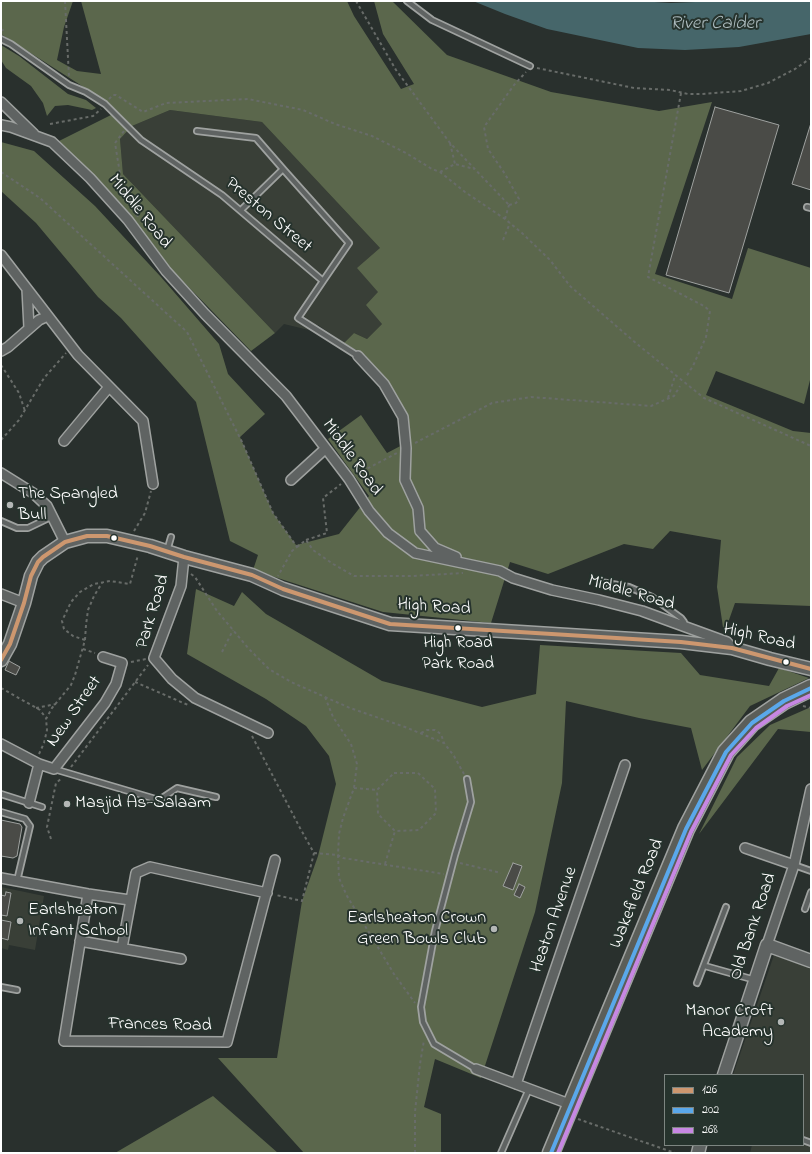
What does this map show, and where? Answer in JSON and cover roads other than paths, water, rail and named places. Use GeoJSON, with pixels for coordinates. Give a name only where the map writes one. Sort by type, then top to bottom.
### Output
{"type":"FeatureCollection","features":[{"type":"Feature","properties":{"kind":"highway","name":"Wakefield Road"},"geometry":{"type":"LineString","coordinates":[[551,1153],[686,829],[726,752],[752,724],[784,701],[808,695]]}},
{"type":"Feature","properties":{"kind":"street","name":"Middle Road"},"geometry":{"type":"LineString","coordinates":[[1,102],[37,137]]}},
{"type":"Feature","properties":{"kind":"street","name":"Middle Road"},"geometry":{"type":"LineString","coordinates":[[1,125],[52,142],[90,178],[128,220],[166,271],[205,314],[286,396],[325,449],[349,478],[369,511],[388,533],[415,553],[500,571],[513,578],[552,590],[642,611],[727,642],[732,648]]}},
{"type":"Feature","properties":{"kind":"street"},"geometry":{"type":"LineString","coordinates":[[1,255],[72,346],[109,387],[143,421],[153,484]]}},
{"type":"Feature","properties":{"kind":"street"},"geometry":{"type":"LineString","coordinates":[[27,289],[29,328]]}},
{"type":"Feature","properties":{"kind":"street"},"geometry":{"type":"LineString","coordinates":[[1,351],[8,347],[39,320],[48,316]]}},
{"type":"Feature","properties":{"kind":"street"},"geometry":{"type":"LineString","coordinates":[[358,356],[384,384],[403,418],[406,448],[405,480],[418,508],[420,531],[435,548],[457,558],[492,565],[500,571]]}},
{"type":"Feature","properties":{"kind":"street"},"geometry":{"type":"LineString","coordinates":[[64,441],[109,387]]}},
{"type":"Feature","properties":{"kind":"street"},"geometry":{"type":"LineString","coordinates":[[291,480],[325,449]]}},
{"type":"Feature","properties":{"kind":"street"},"geometry":{"type":"LineString","coordinates":[[1,473],[33,493],[47,506],[54,516],[65,542]]}},
{"type":"Feature","properties":{"kind":"street","name":"High Road"},"geometry":{"type":"LineString","coordinates":[[1,660],[10,644],[24,603],[31,576],[38,562],[65,542],[87,536],[107,536],[142,544],[252,575],[283,588],[390,624],[646,639],[732,648],[811,669]]}},
{"type":"Feature","properties":{"kind":"street","name":"Park Road"},"geometry":{"type":"LineString","coordinates":[[184,557],[181,586],[154,658],[172,679],[195,698],[268,733]]}},
{"type":"Feature","properties":{"kind":"street"},"geometry":{"type":"LineString","coordinates":[[1,594],[24,603]]}},
{"type":"Feature","properties":{"kind":"street","name":"New Street"},"geometry":{"type":"LineString","coordinates":[[1,744],[39,764],[54,769],[105,704],[116,684],[122,663],[103,656]]}},
{"type":"Feature","properties":{"kind":"street"},"geometry":{"type":"LineString","coordinates":[[29,802],[39,764]]}},
{"type":"Feature","properties":{"kind":"street","name":"Heaton Avenue"},"geometry":{"type":"LineString","coordinates":[[516,1084],[625,766]]}},
{"type":"Feature","properties":{"kind":"street","name":"Old Bank Road"},"geometry":{"type":"LineString","coordinates":[[724,1074],[794,866],[811,790]]}},
{"type":"Feature","properties":{"kind":"street"},"geometry":{"type":"LineString","coordinates":[[745,848],[794,866]]}},
{"type":"Feature","properties":{"kind":"street","name":"Frances Road"},"geometry":{"type":"LineString","coordinates":[[88,894],[64,1041],[227,1042],[275,860]]}},
{"type":"Feature","properties":{"kind":"street"},"geometry":{"type":"LineString","coordinates":[[122,948],[136,873],[150,867],[267,893]]}},
{"type":"Feature","properties":{"kind":"street"},"geometry":{"type":"LineString","coordinates":[[1,878],[130,900]]}},
{"type":"Feature","properties":{"kind":"street"},"geometry":{"type":"LineString","coordinates":[[80,941],[182,959]]}},
{"type":"Feature","properties":{"kind":"street"},"geometry":{"type":"LineString","coordinates":[[767,945],[811,961]]}},
{"type":"Feature","properties":{"kind":"street"},"geometry":{"type":"LineString","coordinates":[[476,1069],[529,1089],[570,1110]]}},
{"type":"Feature","properties":{"kind":"lane"},"geometry":{"type":"LineString","coordinates":[[407,1],[432,20],[530,66]]}},
{"type":"Feature","properties":{"kind":"lane","name":"Preston Street"},"geometry":{"type":"LineString","coordinates":[[1,39],[11,44],[69,85],[86,92],[105,104],[141,140],[222,195],[323,281]]}},
{"type":"Feature","properties":{"kind":"lane"},"geometry":{"type":"LineString","coordinates":[[197,131],[256,138],[349,242],[298,318],[358,356]]}},
{"type":"Feature","properties":{"kind":"lane"},"geometry":{"type":"LineString","coordinates":[[241,210],[283,169]]}},
{"type":"Feature","properties":{"kind":"lane"},"geometry":{"type":"LineString","coordinates":[[1,521],[17,528],[28,528],[54,516]]}},
{"type":"Feature","properties":{"kind":"lane"},"geometry":{"type":"LineString","coordinates":[[166,551],[171,537]]}},
{"type":"Feature","properties":{"kind":"lane"},"geometry":{"type":"LineString","coordinates":[[601,582],[629,587],[652,597],[681,618],[684,622],[684,627]]}},
{"type":"Feature","properties":{"kind":"lane"},"geometry":{"type":"LineString","coordinates":[[54,769],[159,800],[177,788],[216,797]]}},
{"type":"Feature","properties":{"kind":"lane"},"geometry":{"type":"LineString","coordinates":[[467,779],[471,802],[449,875],[435,931],[421,1007],[426,1027],[434,1044],[476,1069]]}},
{"type":"Feature","properties":{"kind":"lane"},"geometry":{"type":"LineString","coordinates":[[1,794],[42,807]]}},
{"type":"Feature","properties":{"kind":"lane"},"geometry":{"type":"LineString","coordinates":[[1,812],[25,819],[30,826],[17,881]]}},
{"type":"Feature","properties":{"kind":"lane"},"geometry":{"type":"LineString","coordinates":[[794,866],[811,871]]}},
{"type":"Feature","properties":{"kind":"lane"},"geometry":{"type":"LineString","coordinates":[[805,910],[811,892]]}},
{"type":"Feature","properties":{"kind":"lane"},"geometry":{"type":"LineString","coordinates":[[697,984],[726,907]]}},
{"type":"Feature","properties":{"kind":"lane"},"geometry":{"type":"LineString","coordinates":[[705,966],[755,980]]}},
{"type":"Feature","properties":{"kind":"lane"},"geometry":{"type":"LineString","coordinates":[[1,987],[17,990]]}},
{"type":"Feature","properties":{"kind":"lane"},"geometry":{"type":"LineString","coordinates":[[501,1153],[529,1089]]}},
{"type":"Feature","properties":{"kind":"water","name":"River Calder"},"geometry":{"type":"Polygon","coordinates":[[[473,1],[638,1],[671,3],[719,1],[811,1],[811,34],[739,47],[685,50],[638,48],[547,29],[473,1]]]}},
{"type":"Feature","properties":{"kind":"place","name":"The Spangled Bull"},"geometry":{"type":"Point","coordinates":[10,505]}},
{"type":"Feature","properties":{"kind":"place","name":"High Road Park Road"},"geometry":{"type":"Point","coordinates":[458,628]}},
{"type":"Feature","properties":{"kind":"place","name":"Masjid As-Salaam"},"geometry":{"type":"Point","coordinates":[67,804]}},
{"type":"Feature","properties":{"kind":"place","name":"Earlsheaton Infant School"},"geometry":{"type":"Point","coordinates":[20,921]}},
{"type":"Feature","properties":{"kind":"place","name":"Earlsheaton Crown Green Bowls Club"},"geometry":{"type":"Point","coordinates":[494,929]}},
{"type":"Feature","properties":{"kind":"place","name":"Manor Croft Academy"},"geometry":{"type":"Point","coordinates":[781,1022]}}]}
